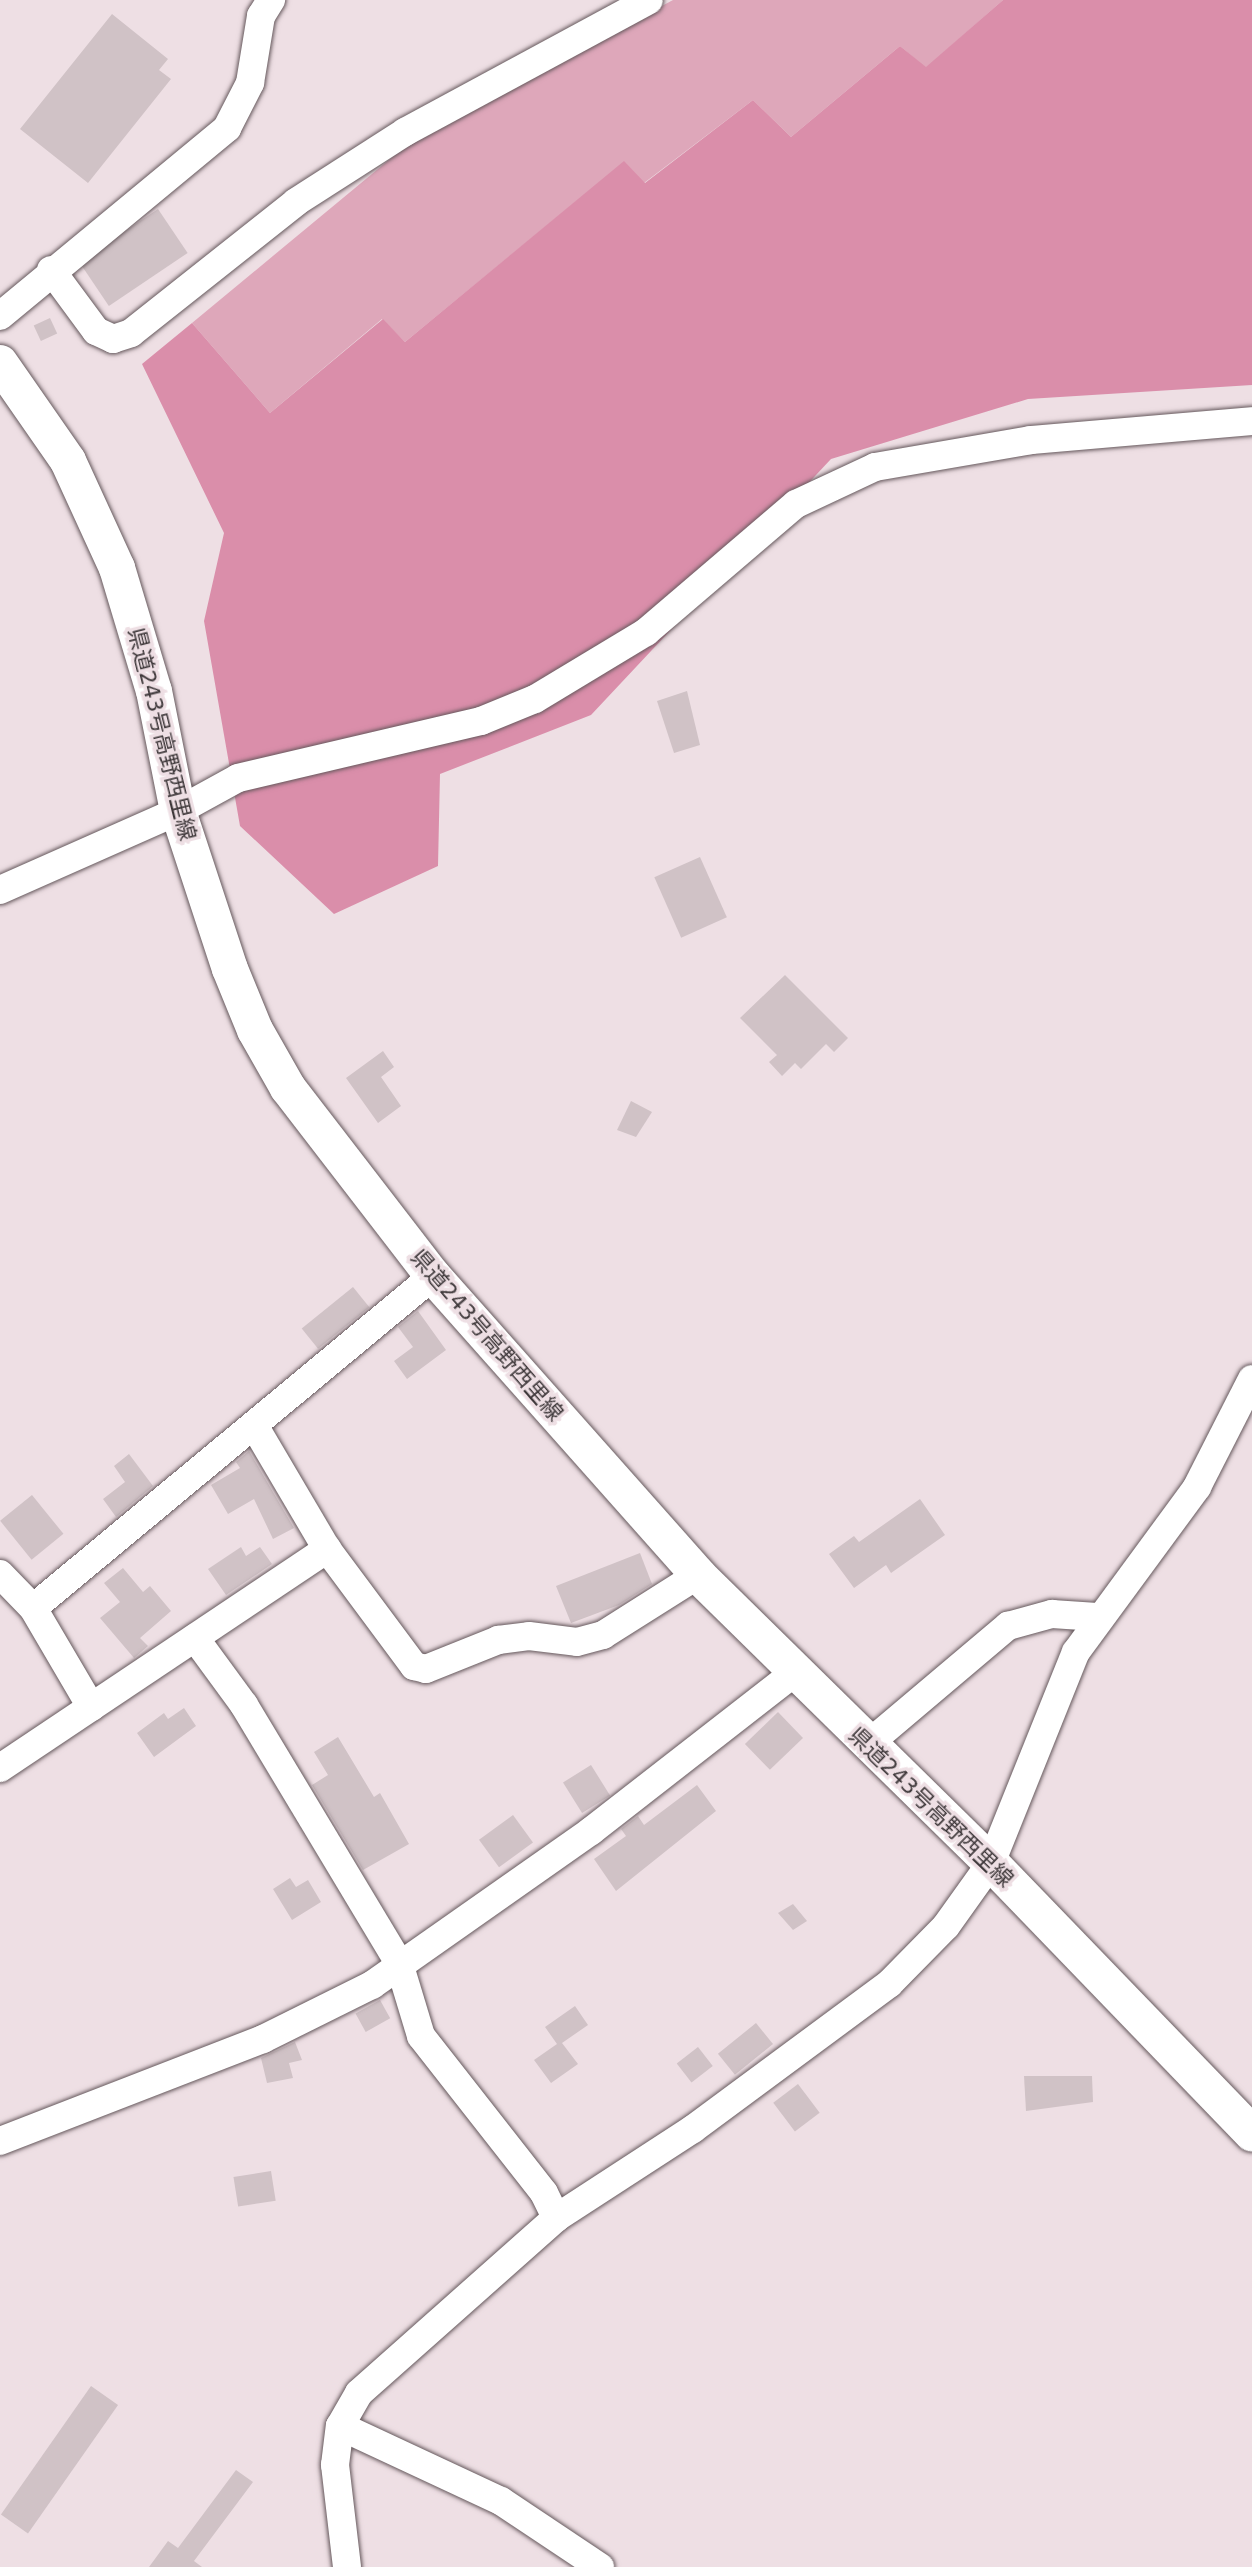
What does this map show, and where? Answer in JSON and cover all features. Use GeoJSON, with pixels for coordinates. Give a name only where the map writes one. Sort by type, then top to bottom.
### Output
{"type":"FeatureCollection","features":[{"type":"Feature","properties":{"kind":"main road","name":"県道243号高野西里線"},"geometry":{"type":"LineString","coordinates":[[0,363],[68,461],[117,568],[154,691],[178,811],[255,1030],[329,1144],[433,1276],[698,1575],[867,1745],[991,1863],[1252,2133]]}},
{"type":"Feature","properties":{"kind":"street"},"geometry":{"type":"LineString","coordinates":[[0,316],[51,270],[227,128],[250,83],[261,16],[271,0]]}},
{"type":"Feature","properties":{"kind":"street"},"geometry":{"type":"LineString","coordinates":[[51,270],[96,331],[113,339],[131,333],[296,202],[405,132],[649,0]]}},
{"type":"Feature","properties":{"kind":"street"},"geometry":{"type":"LineString","coordinates":[[0,890],[178,811],[238,778],[481,721],[535,699],[646,632],[796,504],[875,467],[1031,440],[1252,421]]}},
{"type":"Feature","properties":{"kind":"street"},"geometry":{"type":"LineString","coordinates":[[33,1608],[255,1427],[433,1276]]}},
{"type":"Feature","properties":{"kind":"street"},"geometry":{"type":"LineString","coordinates":[[347,2567],[335,2465],[340,2426],[359,2393],[388,2363],[556,2218],[693,2129],[889,1984],[946,1926],[991,1863],[1076,1652],[1097,1617],[1161,1541],[1197,1487],[1252,1379]]}},
{"type":"Feature","properties":{"kind":"street"},"geometry":{"type":"LineString","coordinates":[[255,1427],[327,1549],[402,1656],[426,1669],[498,1640],[529,1636],[577,1642],[603,1635],[698,1575]]}},
{"type":"Feature","properties":{"kind":"street"},"geometry":{"type":"LineString","coordinates":[[0,1768],[327,1549]]}},
{"type":"Feature","properties":{"kind":"street"},"geometry":{"type":"LineString","coordinates":[[0,1574],[33,1608],[91,1707]]}},
{"type":"Feature","properties":{"kind":"street"},"geometry":{"type":"LineString","coordinates":[[867,1745],[1008,1626],[1040,1615],[1097,1617]]}},
{"type":"Feature","properties":{"kind":"street"},"geometry":{"type":"LineString","coordinates":[[195,1638],[244,1705],[399,1963],[421,2036],[544,2193],[556,2218]]}},
{"type":"Feature","properties":{"kind":"street"},"geometry":{"type":"LineString","coordinates":[[0,2141],[263,2039],[372,1985],[399,1963],[603,1822],[794,1673]]}},
{"type":"Feature","properties":{"kind":"street"},"geometry":{"type":"LineString","coordinates":[[340,2426],[501,2501],[600,2567]]}},
{"type":"Feature","properties":{"kind":"shaded area"},"geometry":{"type":"Polygon","coordinates":[[[673,0],[1003,0],[926,68],[900,46],[791,137],[753,100],[644,183],[624,162],[405,342],[382,319],[270,413],[192,323],[413,140],[673,0]]]}},
{"type":"Feature","properties":{"kind":"shaded area"},"geometry":{"type":"Polygon","coordinates":[[[1003,0],[1252,0],[1252,385],[1028,399],[831,459],[591,715],[440,774],[438,866],[334,914],[240,826],[204,621],[224,533],[142,364],[192,323],[270,413],[383,319],[405,342],[624,161],[645,183],[753,100],[791,137],[900,46],[926,67],[1003,0]]]}},
{"type":"Feature","properties":{"kind":"building"},"geometry":{"type":"Polygon","coordinates":[[[112,14],[168,59],[159,70],[171,79],[88,183],[20,129],[112,14]]]}},
{"type":"Feature","properties":{"kind":"building"},"geometry":{"type":"Polygon","coordinates":[[[158,209],[188,253],[109,306],[79,262],[158,209]]]}},
{"type":"Feature","properties":{"kind":"building"},"geometry":{"type":"Polygon","coordinates":[[[50,318],[57,333],[41,341],[34,326],[50,318]]]}},
{"type":"Feature","properties":{"kind":"building"},"geometry":{"type":"Polygon","coordinates":[[[687,691],[700,745],[674,753],[657,701],[687,691]]]}},
{"type":"Feature","properties":{"kind":"building"},"geometry":{"type":"Polygon","coordinates":[[[700,857],[727,917],[681,938],[654,877],[700,857]]]}},
{"type":"Feature","properties":{"kind":"building"},"geometry":{"type":"Polygon","coordinates":[[[785,975],[848,1038],[834,1052],[826,1044],[801,1069],[795,1063],[782,1076],[769,1062],[777,1055],[740,1018],[785,975]]]}},
{"type":"Feature","properties":{"kind":"building"},"geometry":{"type":"Polygon","coordinates":[[[383,1051],[394,1067],[381,1077],[401,1106],[378,1123],[346,1078],[383,1051]]]}},
{"type":"Feature","properties":{"kind":"building"},"geometry":{"type":"Polygon","coordinates":[[[631,1101],[652,1112],[636,1137],[617,1130],[631,1101]]]}},
{"type":"Feature","properties":{"kind":"building"},"geometry":{"type":"Polygon","coordinates":[[[353,1287],[369,1307],[318,1349],[302,1329],[353,1287]]]}},
{"type":"Feature","properties":{"kind":"building"},"geometry":{"type":"Polygon","coordinates":[[[418,1311],[446,1350],[407,1379],[394,1361],[413,1347],[398,1327],[418,1311]]]}},
{"type":"Feature","properties":{"kind":"building"},"geometry":{"type":"Polygon","coordinates":[[[249,1451],[294,1528],[273,1539],[254,1499],[228,1514],[211,1485],[240,1468],[236,1462],[249,1451]]]}},
{"type":"Feature","properties":{"kind":"building"},"geometry":{"type":"Polygon","coordinates":[[[129,1454],[153,1486],[116,1517],[103,1499],[125,1482],[114,1466],[129,1454]]]}},
{"type":"Feature","properties":{"kind":"building"},"geometry":{"type":"Polygon","coordinates":[[[32,1495],[63,1534],[32,1560],[0,1521],[32,1495]]]}},
{"type":"Feature","properties":{"kind":"building"},"geometry":{"type":"Polygon","coordinates":[[[920,1499],[945,1535],[891,1573],[886,1565],[854,1588],[829,1554],[854,1536],[859,1542],[920,1499]]]}},
{"type":"Feature","properties":{"kind":"building"},"geometry":{"type":"Polygon","coordinates":[[[241,1547],[246,1556],[260,1547],[272,1564],[226,1595],[208,1569],[241,1547]]]}},
{"type":"Feature","properties":{"kind":"building"},"geometry":{"type":"Polygon","coordinates":[[[640,1553],[652,1584],[619,1605],[571,1623],[556,1586],[640,1553]]]}},
{"type":"Feature","properties":{"kind":"building"},"geometry":{"type":"Polygon","coordinates":[[[123,1568],[143,1592],[150,1586],[171,1611],[140,1638],[148,1646],[134,1658],[100,1618],[120,1602],[104,1583],[123,1568]]]}},
{"type":"Feature","properties":{"kind":"building"},"geometry":{"type":"Polygon","coordinates":[[[184,1708],[196,1726],[154,1757],[137,1733],[164,1713],[168,1719],[184,1708]]]}},
{"type":"Feature","properties":{"kind":"building"},"geometry":{"type":"Polygon","coordinates":[[[778,1712],[803,1738],[770,1770],[745,1744],[778,1712]]]}},
{"type":"Feature","properties":{"kind":"building"},"geometry":{"type":"Polygon","coordinates":[[[338,1737],[374,1797],[380,1793],[409,1844],[363,1870],[312,1785],[328,1775],[314,1752],[338,1737]]]}},
{"type":"Feature","properties":{"kind":"building"},"geometry":{"type":"Polygon","coordinates":[[[591,1765],[610,1796],[582,1813],[563,1782],[591,1765]]]}},
{"type":"Feature","properties":{"kind":"building"},"geometry":{"type":"Polygon","coordinates":[[[697,1785],[716,1811],[616,1891],[594,1859],[626,1836],[621,1829],[638,1816],[644,1825],[697,1785]]]}},
{"type":"Feature","properties":{"kind":"building"},"geometry":{"type":"Polygon","coordinates":[[[513,1815],[533,1843],[499,1867],[479,1840],[513,1815]]]}},
{"type":"Feature","properties":{"kind":"building"},"geometry":{"type":"Polygon","coordinates":[[[290,1878],[296,1887],[308,1880],[321,1902],[292,1920],[273,1889],[290,1878]]]}},
{"type":"Feature","properties":{"kind":"building"},"geometry":{"type":"Polygon","coordinates":[[[793,1904],[807,1921],[793,1930],[778,1913],[793,1904]]]}},
{"type":"Feature","properties":{"kind":"building"},"geometry":{"type":"Polygon","coordinates":[[[380,2000],[390,2018],[366,2032],[356,2014],[380,2000]]]}},
{"type":"Feature","properties":{"kind":"building"},"geometry":{"type":"Polygon","coordinates":[[[575,2006],[588,2025],[562,2043],[578,2064],[551,2083],[534,2060],[557,2044],[545,2027],[575,2006]]]}},
{"type":"Feature","properties":{"kind":"building"},"geometry":{"type":"Polygon","coordinates":[[[756,2023],[773,2044],[735,2075],[718,2054],[756,2023]]]}},
{"type":"Feature","properties":{"kind":"building"},"geometry":{"type":"Polygon","coordinates":[[[295,2042],[302,2060],[289,2063],[293,2078],[267,2083],[261,2058],[295,2042]]]}},
{"type":"Feature","properties":{"kind":"building"},"geometry":{"type":"Polygon","coordinates":[[[698,2047],[713,2066],[691,2083],[677,2064],[698,2047]]]}},
{"type":"Feature","properties":{"kind":"building"},"geometry":{"type":"Polygon","coordinates":[[[1024,2076],[1092,2076],[1093,2102],[1026,2111],[1024,2076]]]}},
{"type":"Feature","properties":{"kind":"building"},"geometry":{"type":"Polygon","coordinates":[[[798,2084],[820,2113],[795,2131],[773,2103],[798,2084]]]}},
{"type":"Feature","properties":{"kind":"building"},"geometry":{"type":"Polygon","coordinates":[[[271,2171],[276,2201],[238,2207],[233,2177],[271,2171]]]}},
{"type":"Feature","properties":{"kind":"building"},"geometry":{"type":"Polygon","coordinates":[[[91,2386],[118,2405],[28,2534],[1,2515],[91,2386]]]}},
{"type":"Feature","properties":{"kind":"building"},"geometry":{"type":"Polygon","coordinates":[[[236,2470],[253,2482],[194,2561],[202,2567],[149,2567],[168,2541],[178,2548],[236,2470]]]}}]}
